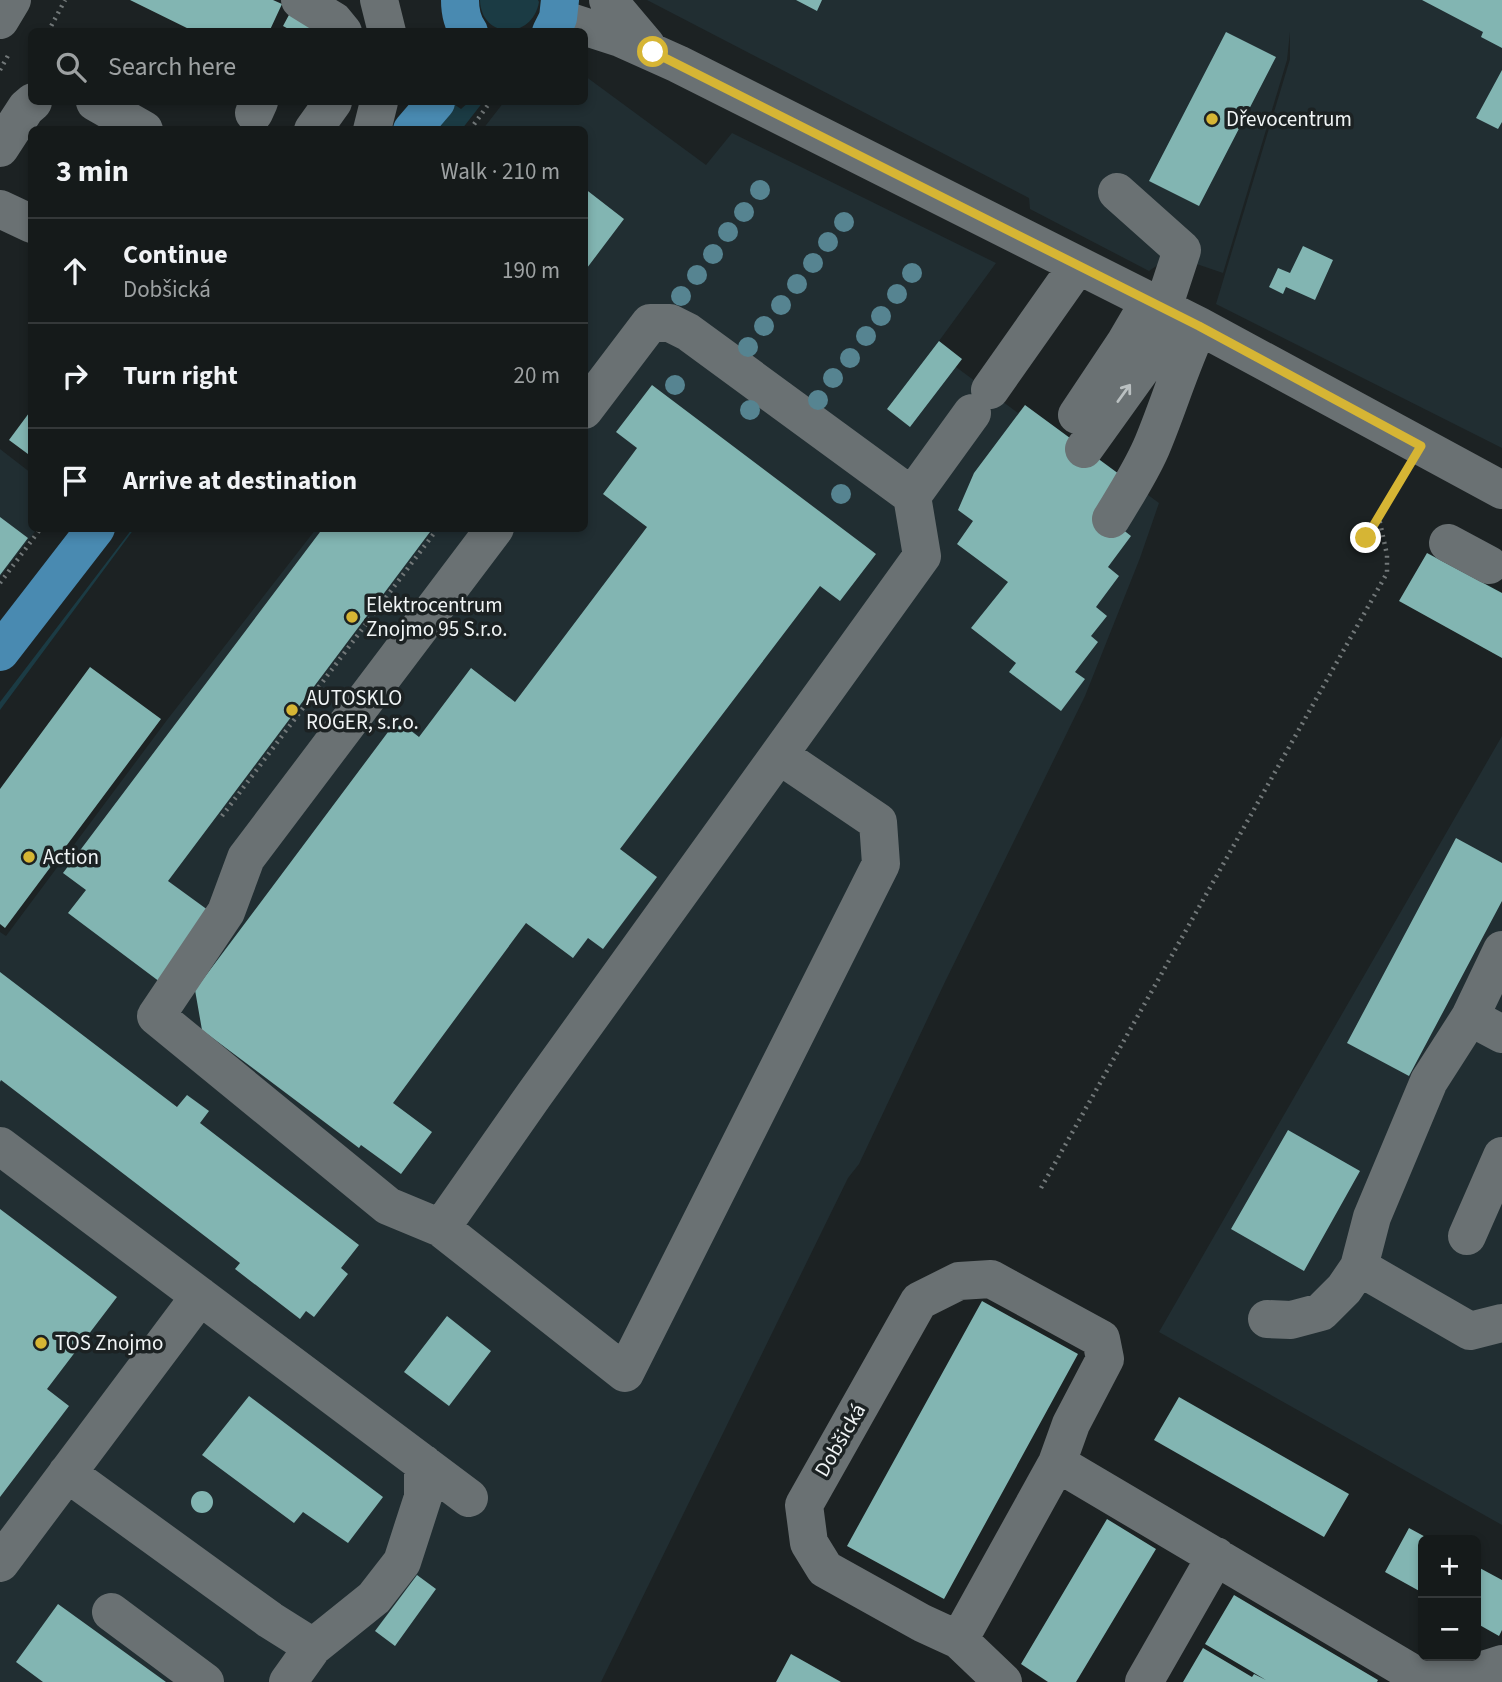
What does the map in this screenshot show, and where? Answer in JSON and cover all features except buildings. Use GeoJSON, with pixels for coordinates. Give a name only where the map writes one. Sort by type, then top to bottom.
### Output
{"type":"FeatureCollection","features":[{"type":"Feature","properties":{"kind":"main road"},"geometry":{"type":"LineString","coordinates":[[386,126],[399,105]]}},
{"type":"Feature","properties":{"kind":"main road"},"geometry":{"type":"LineString","coordinates":[[415,126],[433,105]]}},
{"type":"Feature","properties":{"kind":"main road"},"geometry":{"type":"LineString","coordinates":[[0,652],[93,532]]}},
{"type":"Feature","properties":{"kind":"street"},"geometry":{"type":"LineString","coordinates":[[0,20],[12,0]]}},
{"type":"Feature","properties":{"kind":"street"},"geometry":{"type":"LineString","coordinates":[[300,0],[336,28]]}},
{"type":"Feature","properties":{"kind":"street"},"geometry":{"type":"LineString","coordinates":[[379,0],[386,28]]}},
{"type":"Feature","properties":{"kind":"street"},"geometry":{"type":"LineString","coordinates":[[608,0],[653,52]]}},
{"type":"Feature","properties":{"kind":"street"},"geometry":{"type":"LineString","coordinates":[[557,16],[653,52],[1172,313],[1502,489]]}},
{"type":"Feature","properties":{"kind":"street"},"geometry":{"type":"LineString","coordinates":[[0,148],[30,105]]}},
{"type":"Feature","properties":{"kind":"street"},"geometry":{"type":"LineString","coordinates":[[100,105],[137,126]]}},
{"type":"Feature","properties":{"kind":"street"},"geometry":{"type":"LineString","coordinates":[[373,126],[378,105]]}},
{"type":"Feature","properties":{"kind":"street"},"geometry":{"type":"LineString","coordinates":[[1111,519],[1150,452],[1180,368],[1172,313],[1182,250],[1117,192]]}},
{"type":"Feature","properties":{"kind":"street"},"geometry":{"type":"LineString","coordinates":[[0,209],[28,222]]}},
{"type":"Feature","properties":{"kind":"street"},"geometry":{"type":"LineString","coordinates":[[912,496],[1078,265]]}},
{"type":"Feature","properties":{"kind":"street"},"geometry":{"type":"LineString","coordinates":[[1172,313],[1125,343],[1087,450],[1156,404],[1176,385]]}},
{"type":"Feature","properties":{"kind":"street"},"geometry":{"type":"LineString","coordinates":[[441,1228],[922,556],[912,496],[688,331],[670,323],[650,323],[588,405]]}},
{"type":"Feature","properties":{"kind":"street"},"geometry":{"type":"LineString","coordinates":[[492,532],[246,858],[226,912],[156,1016],[388,1206],[441,1228],[625,1373],[881,864],[878,822],[779,755]]}},
{"type":"Feature","properties":{"kind":"street"},"geometry":{"type":"LineString","coordinates":[[1448,543],[1498,560]]}},
{"type":"Feature","properties":{"kind":"street"},"geometry":{"type":"LineString","coordinates":[[1267,1319],[1291,1320],[1321,1312],[1344,1289],[1359,1266],[1372,1217],[1429,1081],[1486,1026],[1502,950]]}},
{"type":"Feature","properties":{"kind":"street"},"geometry":{"type":"LineString","coordinates":[[0,1146],[469,1498]]}},
{"type":"Feature","properties":{"kind":"street"},"geometry":{"type":"LineString","coordinates":[[1467,1236],[1502,1156]]}},
{"type":"Feature","properties":{"kind":"street"},"geometry":{"type":"LineString","coordinates":[[1359,1266],[1470,1331],[1502,1323]]}},
{"type":"Feature","properties":{"kind":"street","name":"Dobšická"},"geometry":{"type":"LineString","coordinates":[[991,1279],[1101,1339],[1105,1359],[1071,1424],[1057,1463],[959,1640],[922,1623],[824,1569],[809,1543],[804,1505],[919,1301],[959,1281],[991,1279]]}},
{"type":"Feature","properties":{"kind":"street"},"geometry":{"type":"LineString","coordinates":[[0,1563],[200,1296]]}},
{"type":"Feature","properties":{"kind":"street"},"geometry":{"type":"LineString","coordinates":[[288,1682],[313,1647],[374,1598],[402,1562],[423,1497],[423,1463]]}},
{"type":"Feature","properties":{"kind":"street"},"geometry":{"type":"LineString","coordinates":[[1057,1463],[1414,1674],[1434,1679],[1463,1678],[1502,1664]]}},
{"type":"Feature","properties":{"kind":"street"},"geometry":{"type":"LineString","coordinates":[[67,1473],[270,1620],[313,1647]]}},
{"type":"Feature","properties":{"kind":"street"},"geometry":{"type":"LineString","coordinates":[[1144,1682],[1216,1556]]}},
{"type":"Feature","properties":{"kind":"street"},"geometry":{"type":"LineString","coordinates":[[111,1612],[205,1682]]}},
{"type":"Feature","properties":{"kind":"street"},"geometry":{"type":"LineString","coordinates":[[959,1640],[1003,1682]]}},
{"type":"Feature","properties":{"kind":"path"},"geometry":{"type":"LineString","coordinates":[[50,28],[65,0]]}},
{"type":"Feature","properties":{"kind":"path"},"geometry":{"type":"LineString","coordinates":[[473,126],[488,105]]}},
{"type":"Feature","properties":{"kind":"path"},"geometry":{"type":"LineString","coordinates":[[1366,538],[1421,446]]}},
{"type":"Feature","properties":{"kind":"path"},"geometry":{"type":"LineString","coordinates":[[1041,1188],[1387,573],[1387,555],[1379,518]]}},
{"type":"Feature","properties":{"kind":"path"},"geometry":{"type":"LineString","coordinates":[[0,583],[38,532]]}},
{"type":"Feature","properties":{"kind":"path"},"geometry":{"type":"LineString","coordinates":[[222,816],[435,532]]}},
{"type":"Feature","properties":{"kind":"shaded area"},"geometry":{"type":"Polygon","coordinates":[[[480,0],[539,2],[534,15],[520,28],[497,28],[483,13],[480,0]]]}},
{"type":"Feature","properties":{"kind":"shaded area"},"geometry":{"type":"Polygon","coordinates":[[[647,0],[1502,0],[1502,448],[1216,304],[1290,59],[1290,32],[1287,60],[1223,273],[1179,258],[1162,262],[1149,271],[1030,209],[1029,198],[647,0]]]}},
{"type":"Feature","properties":{"kind":"shaded area"},"geometry":{"type":"Polygon","coordinates":[[[588,78],[706,165],[732,133],[996,263],[939,341],[962,359],[956,367],[1018,413],[1025,405],[1159,503],[1085,696],[859,1164],[848,1178],[601,1682],[0,1682],[0,932],[6,936],[167,720],[314,532],[588,532],[588,126],[485,126],[502,105],[588,105],[588,78]]]}},
{"type":"Feature","properties":{"kind":"shaded area"},"geometry":{"type":"Polygon","coordinates":[[[448,105],[461,109],[466,105],[481,105],[464,126],[430,126],[448,105]]]}},
{"type":"Feature","properties":{"kind":"shaded area"},"geometry":{"type":"Polygon","coordinates":[[[0,449],[28,471],[28,532],[35,532],[0,577],[0,449]]]}},
{"type":"Feature","properties":{"kind":"shaded area"},"geometry":{"type":"Polygon","coordinates":[[[130,532],[132,532],[0,710],[0,702],[130,532]]]}},
{"type":"Feature","properties":{"kind":"shaded area"},"geometry":{"type":"Polygon","coordinates":[[[1502,736],[1502,1525],[1159,1332],[1502,736]]]}},
{"type":"Feature","properties":{"kind":"place","name":"Dřevocentrum"},"geometry":{"type":"Point","coordinates":[1212,119]}},
{"type":"Feature","properties":{"kind":"place","name":"Elektrocentrum Znojmo 95 S.r.o."},"geometry":{"type":"Point","coordinates":[352,617]}},
{"type":"Feature","properties":{"kind":"place","name":"AUTOSKLO ROGER, s.r.o."},"geometry":{"type":"Point","coordinates":[292,710]}},
{"type":"Feature","properties":{"kind":"place","name":"Action"},"geometry":{"type":"Point","coordinates":[29,857]}},
{"type":"Feature","properties":{"kind":"place","name":"TOS Znojmo"},"geometry":{"type":"Point","coordinates":[41,1343]}},
{"type":"Feature","properties":{"kind":"route"},"geometry":{"type":"LineString","coordinates":[[653,52],[1199,326],[1421,446],[1366,538]]}}]}
